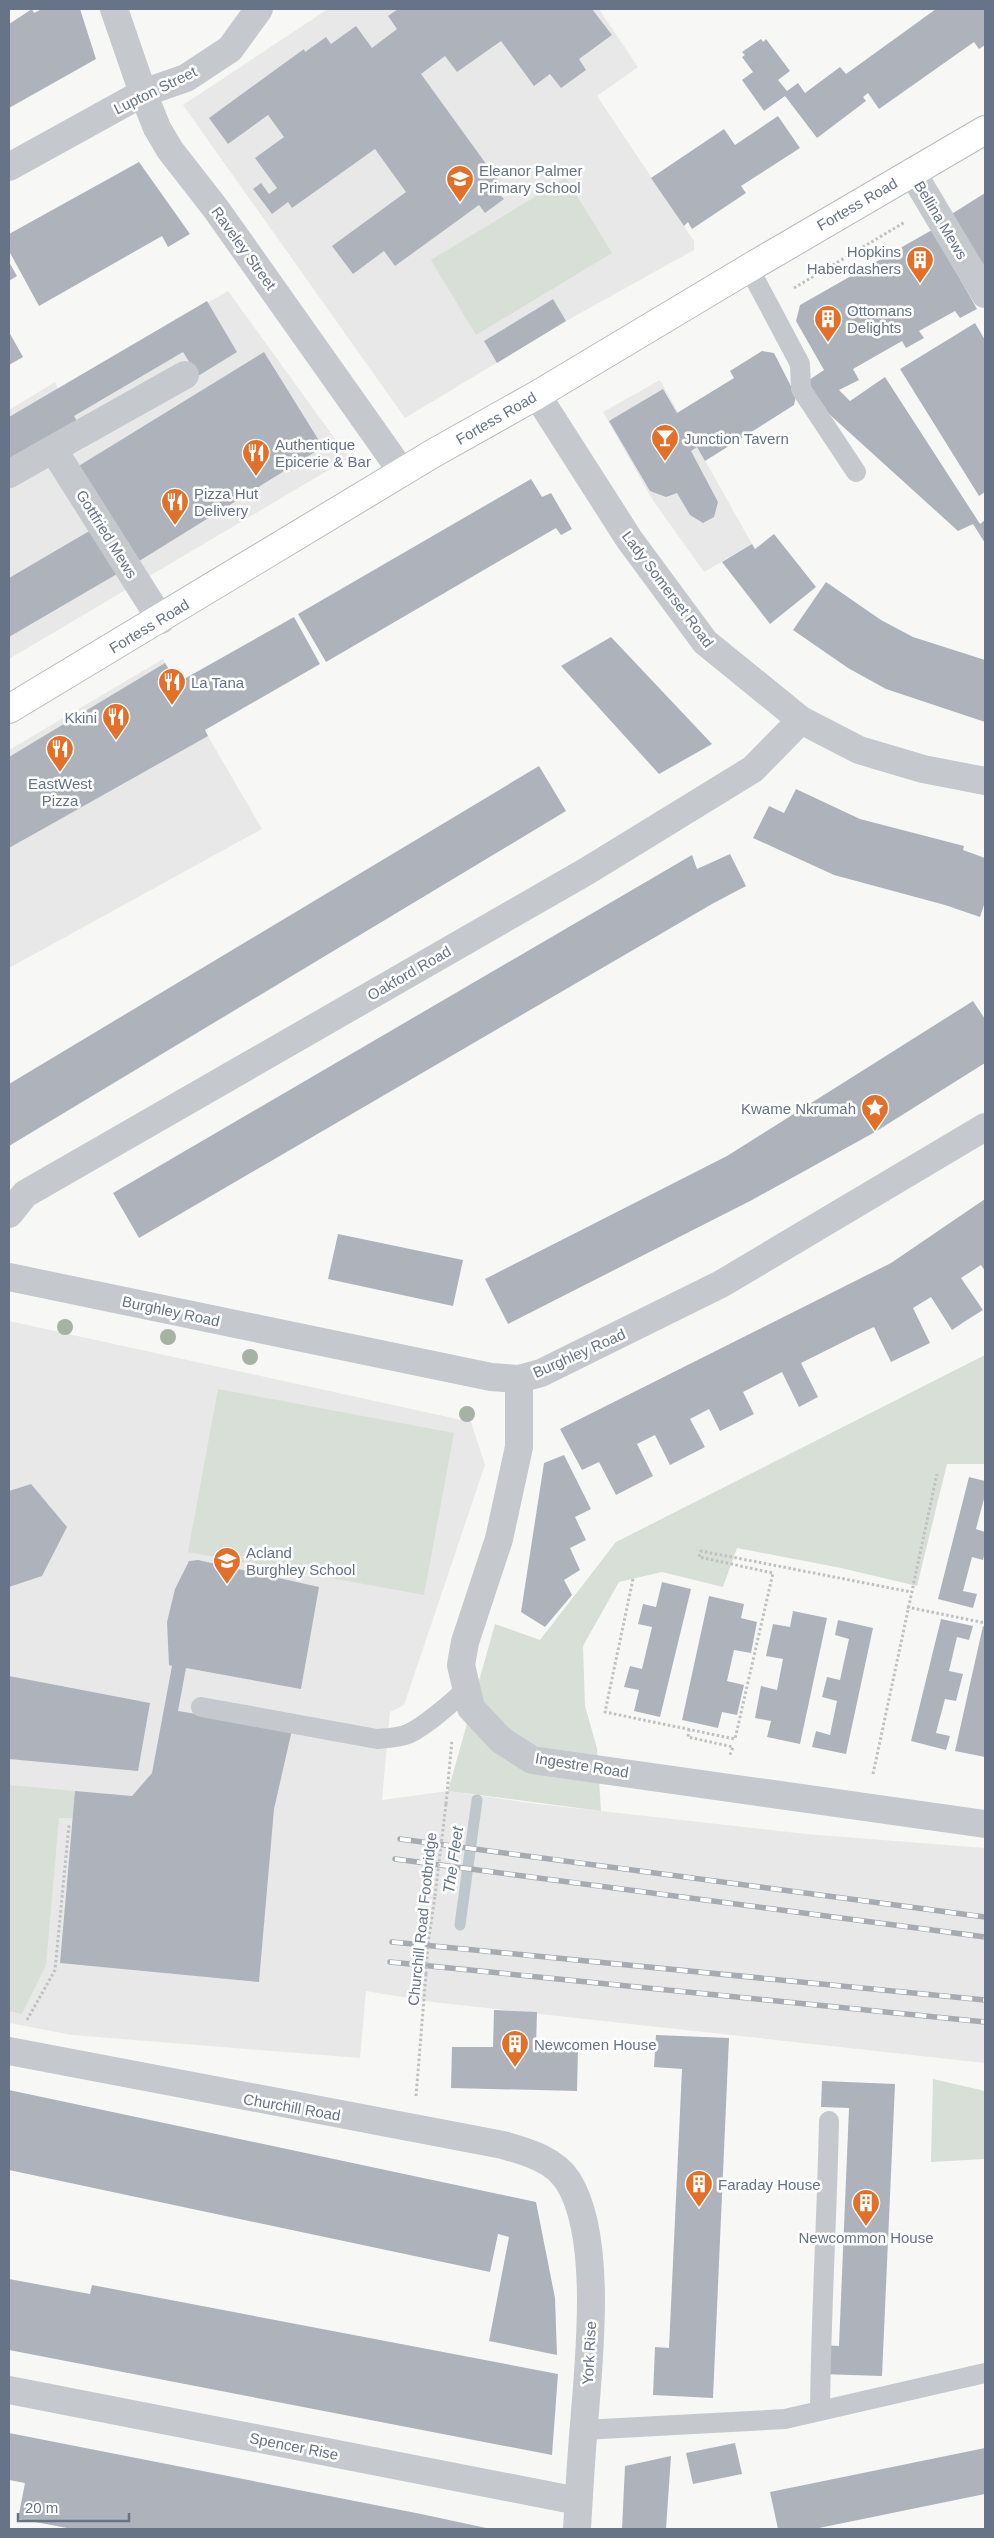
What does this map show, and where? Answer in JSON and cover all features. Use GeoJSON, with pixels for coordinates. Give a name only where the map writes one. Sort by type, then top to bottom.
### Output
{"type":"FeatureCollection","features":[{"type":"Feature","properties":{"kind":"main road","name":"Fortess Road"},"geometry":{"type":"LineString","coordinates":[[9,709],[161,620],[402,472],[537,396],[749,268],[985,130]]}},
{"type":"Feature","properties":{"kind":"street","name":"Raveley Street"},"geometry":{"type":"LineString","coordinates":[[114,9],[143,93],[157,128],[170,150],[216,209],[402,472]]}},
{"type":"Feature","properties":{"kind":"street","name":"Lupton Street"},"geometry":{"type":"LineString","coordinates":[[9,167],[143,93],[186,78],[230,48],[259,9]]}},
{"type":"Feature","properties":{"kind":"street","name":"Bellina Mews"},"geometry":{"type":"LineString","coordinates":[[912,172],[985,294]]}},
{"type":"Feature","properties":{"kind":"street"},"geometry":{"type":"LineString","coordinates":[[9,474],[185,375]]}},
{"type":"Feature","properties":{"kind":"street","name":"Lady Somerset Road"},"geometry":{"type":"LineString","coordinates":[[537,396],[629,539],[705,642],[801,720],[859,750],[923,769],[985,781]]}},
{"type":"Feature","properties":{"kind":"street","name":"Gottfried Mews"},"geometry":{"type":"LineString","coordinates":[[53,449],[161,620]]}},
{"type":"Feature","properties":{"kind":"street","name":"Oakford Road"},"geometry":{"type":"LineString","coordinates":[[9,1214],[25,1194],[587,871],[753,769],[801,720]]}},
{"type":"Feature","properties":{"kind":"street","name":"Burghley Road"},"geometry":{"type":"LineString","coordinates":[[9,1278],[491,1378],[519,1379],[541,1373],[721,1284],[780,1251],[985,1127]]}},
{"type":"Feature","properties":{"kind":"street","name":"Ingestre Road"},"geometry":{"type":"LineString","coordinates":[[519,1379],[519,1447],[499,1540],[465,1642],[461,1665],[460,1695],[501,1740],[532,1760],[985,1824]]}},
{"type":"Feature","properties":{"kind":"street","name":"Churchill Road"},"geometry":{"type":"LineString","coordinates":[[9,2051],[521,2150],[548,2162],[567,2180]]}},
{"type":"Feature","properties":{"kind":"street","name":"York Rise"},"geometry":{"type":"LineString","coordinates":[[567,2180],[577,2202],[586,2238],[591,2299],[590,2346],[577,2529]]}},
{"type":"Feature","properties":{"kind":"street","name":"Spencer Rise"},"geometry":{"type":"LineString","coordinates":[[9,2390],[578,2502]]}},
{"type":"Feature","properties":{"kind":"lane"},"geometry":{"type":"LineString","coordinates":[[749,268],[800,364],[801,389],[856,472]]}},
{"type":"Feature","properties":{"kind":"lane"},"geometry":{"type":"LineString","coordinates":[[201,1707],[377,1739],[394,1738],[410,1734],[460,1695]]}},
{"type":"Feature","properties":{"kind":"lane"},"geometry":{"type":"LineString","coordinates":[[820,2411],[820,2339],[827,2243],[830,2120]]}},
{"type":"Feature","properties":{"kind":"lane"},"geometry":{"type":"LineString","coordinates":[[584,2430],[785,2419],[985,2373]]}},
{"type":"Feature","properties":{"kind":"path"},"geometry":{"type":"LineString","coordinates":[[768,304],[911,219]]}},
{"type":"Feature","properties":{"kind":"path"},"geometry":{"type":"LineString","coordinates":[[877,1758],[910,1592],[937,1474]]}},
{"type":"Feature","properties":{"kind":"path"},"geometry":{"type":"LineString","coordinates":[[632,1579],[605,1712],[736,1739],[773,1573],[699,1557],[701,1551],[910,1592]]}},
{"type":"Feature","properties":{"kind":"path"},"geometry":{"type":"LineString","coordinates":[[908,1607],[985,1623]]}},
{"type":"Feature","properties":{"kind":"path","name":"Churchill Road Footbridge"},"geometry":{"type":"LineString","coordinates":[[413,2129],[421,2051],[428,1944],[460,1695]]}},
{"type":"Feature","properties":{"kind":"path"},"geometry":{"type":"LineString","coordinates":[[690,1729],[688,1737],[733,1747]]}},
{"type":"Feature","properties":{"kind":"path"},"geometry":{"type":"LineString","coordinates":[[9,2051],[55,1970],[69,1825]]}},
{"type":"Feature","properties":{"kind":"shaded area","name":"Eleanor Palmer Primary School"},"geometry":{"type":"Polygon","coordinates":[[[328,9],[599,9],[638,67],[597,96],[694,241],[694,250],[566,321],[405,418],[183,105],[328,9]]]}},
{"type":"Feature","properties":{"kind":"shaded area"},"geometry":{"type":"Polygon","coordinates":[[[566,178],[612,253],[476,335],[431,260],[566,178]]]}},
{"type":"Feature","properties":{"kind":"shaded area"},"geometry":{"type":"Polygon","coordinates":[[[228,291],[349,458],[9,659],[9,410],[55,382],[58,389],[228,291]]]}},
{"type":"Feature","properties":{"kind":"shaded area"},"geometry":{"type":"Polygon","coordinates":[[[660,380],[752,544],[704,572],[652,499],[603,412],[660,380]]]}},
{"type":"Feature","properties":{"kind":"shaded area"},"geometry":{"type":"Polygon","coordinates":[[[163,659],[262,829],[9,968],[9,750],[163,659]]]}},
{"type":"Feature","properties":{"kind":"shaded area","name":"Acland Burghley School"},"geometry":{"type":"Polygon","coordinates":[[[9,1321],[471,1422],[485,1465],[404,1705],[390,1712],[382,1800],[448,1791],[538,1804],[806,1834],[985,1848],[985,2063],[432,2002],[366,1991],[360,2058],[72,2035],[9,2023],[9,1321]]]}},
{"type":"Feature","properties":{"kind":"shaded area"},"geometry":{"type":"Polygon","coordinates":[[[985,1355],[985,1464],[947,1464],[917,1586],[841,1568],[737,1548],[723,1587],[662,1572],[619,1582],[583,1646],[585,1706],[597,1748],[601,1811],[448,1791],[495,1624],[540,1640],[616,1542],[985,1355]]]}},
{"type":"Feature","properties":{"kind":"shaded area"},"geometry":{"type":"Polygon","coordinates":[[[218,1389],[454,1433],[424,1595],[188,1552],[218,1389]]]}},
{"type":"Feature","properties":{"kind":"shaded area"},"geometry":{"type":"Polygon","coordinates":[[[9,1785],[75,1791],[73,1818],[59,1818],[46,1965],[22,2014],[9,2011],[9,1785]]]}},
{"type":"Feature","properties":{"kind":"shaded area"},"geometry":{"type":"Polygon","coordinates":[[[933,2079],[985,2091],[985,2159],[931,2162],[933,2079]]]}},
{"type":"Feature","properties":{"kind":"building"},"geometry":{"type":"Polygon","coordinates":[[[32,9],[34,13],[42,9],[80,9],[96,59],[9,108],[9,24],[32,9]]]}},
{"type":"Feature","properties":{"kind":"building"},"geometry":{"type":"Polygon","coordinates":[[[398,9],[592,9],[612,35],[579,59],[586,70],[561,88],[550,74],[534,86],[501,41],[457,72],[445,56],[421,74],[505,190],[499,194],[504,199],[485,213],[479,205],[395,266],[384,251],[353,274],[332,246],[406,192],[375,149],[292,208],[288,202],[272,214],[253,189],[261,183],[269,194],[277,188],[255,158],[284,137],[268,115],[228,144],[209,118],[304,49],[305,52],[326,37],[331,44],[356,26],[372,48],[397,29],[388,16],[398,9]]]}},
{"type":"Feature","properties":{"kind":"building"},"geometry":{"type":"Polygon","coordinates":[[[936,9],[985,9],[985,45],[979,49],[974,42],[879,109],[868,93],[863,97],[866,101],[817,138],[785,96],[764,111],[742,80],[753,72],[742,57],[745,55],[742,52],[761,39],[763,42],[766,39],[790,71],[778,80],[787,91],[798,83],[805,93],[840,67],[846,74],[936,9]]]}},
{"type":"Feature","properties":{"kind":"building"},"geometry":{"type":"Polygon","coordinates":[[[778,116],[800,148],[741,186],[746,193],[692,229],[688,222],[684,226],[651,178],[724,129],[735,145],[778,116]]]}},
{"type":"Feature","properties":{"kind":"building"},"geometry":{"type":"Polygon","coordinates":[[[139,162],[190,234],[168,247],[162,236],[39,306],[9,251],[9,234],[139,162]]]}},
{"type":"Feature","properties":{"kind":"building"},"geometry":{"type":"Polygon","coordinates":[[[985,193],[985,265],[982,267],[950,215],[985,193]]]}},
{"type":"Feature","properties":{"kind":"building"},"geometry":{"type":"Polygon","coordinates":[[[932,230],[977,309],[960,318],[955,311],[919,331],[924,338],[906,348],[902,341],[853,369],[859,380],[839,390],[850,401],[885,377],[980,524],[985,520],[985,543],[973,524],[958,531],[818,404],[806,382],[824,370],[796,321],[800,305],[932,230]]]}},
{"type":"Feature","properties":{"kind":"building"},"geometry":{"type":"Polygon","coordinates":[[[9,262],[17,276],[9,281],[9,262]]]}},
{"type":"Feature","properties":{"kind":"building"},"geometry":{"type":"Polygon","coordinates":[[[553,299],[566,321],[497,363],[484,341],[553,299]]]}},
{"type":"Feature","properties":{"kind":"building"},"geometry":{"type":"Polygon","coordinates":[[[207,301],[237,352],[198,376],[183,352],[74,416],[78,423],[9,464],[9,417],[207,301]]]}},
{"type":"Feature","properties":{"kind":"building"},"geometry":{"type":"Polygon","coordinates":[[[975,323],[985,340],[985,492],[979,496],[900,369],[975,323]]]}},
{"type":"Feature","properties":{"kind":"building"},"geometry":{"type":"Polygon","coordinates":[[[9,332],[23,357],[9,365],[9,332]]]}},
{"type":"Feature","properties":{"kind":"building"},"geometry":{"type":"Polygon","coordinates":[[[762,351],[774,353],[796,396],[794,405],[705,461],[697,447],[691,451],[718,502],[714,517],[703,523],[690,515],[677,493],[666,497],[650,491],[609,421],[663,389],[677,413],[734,378],[730,371],[762,351]]]}},
{"type":"Feature","properties":{"kind":"building"},"geometry":{"type":"Polygon","coordinates":[[[264,352],[323,447],[136,563],[77,467],[264,352]]]}},
{"type":"Feature","properties":{"kind":"building"},"geometry":{"type":"Polygon","coordinates":[[[531,479],[542,497],[551,493],[572,529],[561,535],[556,528],[326,662],[298,614],[531,479]]]}},
{"type":"Feature","properties":{"kind":"building"},"geometry":{"type":"Polygon","coordinates":[[[91,530],[117,574],[9,637],[9,578],[91,530]]]}},
{"type":"Feature","properties":{"kind":"building"},"geometry":{"type":"Polygon","coordinates":[[[774,534],[816,587],[770,624],[722,562],[752,544],[755,549],[774,534]]]}},
{"type":"Feature","properties":{"kind":"building"},"geometry":{"type":"Polygon","coordinates":[[[826,582],[881,620],[913,637],[985,660],[985,722],[886,689],[848,668],[793,630],[826,582]]]}},
{"type":"Feature","properties":{"kind":"building"},"geometry":{"type":"Polygon","coordinates":[[[294,617],[320,664],[205,730],[208,736],[9,848],[9,757],[165,663],[177,683],[294,617]]]}},
{"type":"Feature","properties":{"kind":"building"},"geometry":{"type":"Polygon","coordinates":[[[611,637],[712,744],[659,774],[561,666],[611,637]]]}},
{"type":"Feature","properties":{"kind":"building"},"geometry":{"type":"Polygon","coordinates":[[[539,766],[566,811],[9,1146],[9,1084],[539,766]]]}},
{"type":"Feature","properties":{"kind":"building"},"geometry":{"type":"Polygon","coordinates":[[[796,789],[860,819],[964,846],[963,850],[985,858],[985,902],[980,917],[945,905],[834,875],[753,838],[769,806],[784,813],[796,789]]]}},
{"type":"Feature","properties":{"kind":"building"},"geometry":{"type":"Polygon","coordinates":[[[730,854],[746,886],[139,1238],[113,1193],[692,855],[697,869],[730,854]]]}},
{"type":"Feature","properties":{"kind":"building"},"geometry":{"type":"Polygon","coordinates":[[[973,1001],[985,1019],[985,1063],[875,1132],[752,1200],[508,1324],[485,1279],[727,1156],[973,1001]]]}},
{"type":"Feature","properties":{"kind":"building"},"geometry":{"type":"Polygon","coordinates":[[[985,1199],[985,1271],[981,1265],[961,1278],[983,1310],[952,1330],[931,1297],[913,1308],[930,1343],[891,1362],[874,1327],[859,1334],[801,1363],[818,1397],[799,1407],[782,1372],[743,1392],[754,1414],[720,1431],[709,1409],[690,1419],[705,1447],[670,1465],[655,1435],[637,1444],[653,1476],[616,1495],[599,1462],[582,1470],[560,1429],[891,1263],[985,1199]]]}},
{"type":"Feature","properties":{"kind":"building"},"geometry":{"type":"Polygon","coordinates":[[[338,1234],[463,1260],[453,1306],[328,1279],[338,1234]]]}},
{"type":"Feature","properties":{"kind":"building"},"geometry":{"type":"Polygon","coordinates":[[[564,1455],[591,1509],[575,1517],[586,1540],[570,1548],[580,1570],[564,1580],[572,1595],[545,1627],[521,1612],[544,1463],[564,1455]]]}},
{"type":"Feature","properties":{"kind":"building"},"geometry":{"type":"Polygon","coordinates":[[[969,1477],[985,1481],[985,1495],[976,1529],[985,1532],[985,1552],[983,1560],[972,1557],[963,1591],[977,1594],[973,1608],[938,1599],[969,1477]]]}},
{"type":"Feature","properties":{"kind":"building"},"geometry":{"type":"Polygon","coordinates":[[[31,1484],[67,1527],[42,1576],[9,1587],[9,1491],[31,1484]]]}},
{"type":"Feature","properties":{"kind":"building"},"geometry":{"type":"Polygon","coordinates":[[[198,1560],[319,1587],[301,1689],[186,1668],[178,1711],[292,1730],[274,1809],[259,1982],[60,1963],[75,1791],[132,1796],[152,1773],[172,1666],[169,1665],[167,1622],[175,1589],[189,1561],[198,1560]]]}},
{"type":"Feature","properties":{"kind":"building"},"geometry":{"type":"Polygon","coordinates":[[[662,1582],[691,1589],[660,1717],[634,1711],[639,1690],[624,1687],[630,1666],[642,1669],[652,1627],[638,1624],[643,1604],[656,1607],[662,1582]]]}},
{"type":"Feature","properties":{"kind":"building"},"geometry":{"type":"Polygon","coordinates":[[[709,1596],[744,1604],[741,1618],[757,1622],[751,1653],[734,1650],[727,1681],[744,1685],[737,1715],[722,1712],[718,1728],[682,1720],[709,1596]]]}},
{"type":"Feature","properties":{"kind":"building"},"geometry":{"type":"Polygon","coordinates":[[[793,1611],[827,1618],[800,1744],[767,1737],[771,1721],[755,1718],[761,1686],[777,1690],[783,1659],[766,1656],[773,1624],[790,1627],[793,1611]]]}},
{"type":"Feature","properties":{"kind":"building"},"geometry":{"type":"Polygon","coordinates":[[[941,1619],[973,1626],[969,1640],[957,1637],[949,1671],[963,1674],[956,1701],[945,1699],[936,1733],[950,1736],[946,1750],[911,1741],[941,1619]]]}},
{"type":"Feature","properties":{"kind":"building"},"geometry":{"type":"Polygon","coordinates":[[[838,1620],[873,1628],[846,1754],[812,1747],[816,1731],[830,1735],[837,1701],[822,1697],[827,1677],[840,1680],[849,1639],[835,1635],[838,1620]]]}},
{"type":"Feature","properties":{"kind":"building"},"geometry":{"type":"Polygon","coordinates":[[[983,1626],[985,1627],[985,1757],[955,1751],[983,1626]]]}},
{"type":"Feature","properties":{"kind":"building"},"geometry":{"type":"Polygon","coordinates":[[[9,1676],[150,1703],[138,1771],[9,1759],[9,1676]]]}},
{"type":"Feature","properties":{"kind":"building","name":"Newcomen House"},"geometry":{"type":"Polygon","coordinates":[[[494,2010],[537,2012],[536,2047],[578,2048],[577,2091],[451,2088],[452,2047],[493,2047],[494,2010]]]}},
{"type":"Feature","properties":{"kind":"building","name":"Faraday House"},"geometry":{"type":"Polygon","coordinates":[[[656,2035],[729,2038],[713,2398],[653,2395],[655,2347],[669,2348],[682,2069],[654,2067],[656,2035]]]}},
{"type":"Feature","properties":{"kind":"building","name":"Newcommon House"},"geometry":{"type":"Polygon","coordinates":[[[822,2081],[895,2084],[882,2376],[821,2374],[822,2345],[839,2346],[849,2108],[821,2107],[822,2081]]]}},
{"type":"Feature","properties":{"kind":"building"},"geometry":{"type":"Polygon","coordinates":[[[9,2090],[536,2202],[555,2298],[557,2355],[489,2341],[509,2237],[498,2234],[490,2272],[9,2170],[9,2090]]]}},
{"type":"Feature","properties":{"kind":"building"},"geometry":{"type":"Polygon","coordinates":[[[9,2279],[90,2294],[92,2285],[558,2374],[552,2455],[9,2350],[9,2279]]]}},
{"type":"Feature","properties":{"kind":"building"},"geometry":{"type":"Polygon","coordinates":[[[9,2433],[491,2529],[72,2529],[18,2519],[25,2483],[9,2480],[9,2433]]]}},
{"type":"Feature","properties":{"kind":"building"},"geometry":{"type":"Polygon","coordinates":[[[735,2443],[742,2474],[693,2484],[686,2453],[735,2443]]]}},
{"type":"Feature","properties":{"kind":"building"},"geometry":{"type":"Polygon","coordinates":[[[985,2448],[985,2494],[814,2529],[778,2529],[770,2492],[985,2448]]]}},
{"type":"Feature","properties":{"kind":"building"},"geometry":{"type":"Polygon","coordinates":[[[671,2456],[666,2529],[622,2529],[625,2466],[671,2456]]]}},
{"type":"Feature","properties":{"kind":"waterway","name":"The Fleet"},"geometry":{"type":"LineString","coordinates":[[460,1925],[477,1800]]}},
{"type":"Feature","properties":{"kind":"railway"},"geometry":{"type":"LineString","coordinates":[[400,1839],[985,1917]]}},
{"type":"Feature","properties":{"kind":"railway"},"geometry":{"type":"LineString","coordinates":[[395,1859],[985,1937]]}},
{"type":"Feature","properties":{"kind":"railway"},"geometry":{"type":"LineString","coordinates":[[392,1942],[985,2000]]}},
{"type":"Feature","properties":{"kind":"railway"},"geometry":{"type":"LineString","coordinates":[[390,1962],[985,2022]]}},
{"type":"Feature","properties":{"kind":"place","name":"Eleanor Palmer Primary School"},"geometry":{"type":"Point","coordinates":[460,203]}},
{"type":"Feature","properties":{"kind":"place","name":"Hopkins Haberdashers"},"geometry":{"type":"Point","coordinates":[920,284]}},
{"type":"Feature","properties":{"kind":"place","name":"Ottomans Delights"},"geometry":{"type":"Point","coordinates":[828,343]}},
{"type":"Feature","properties":{"kind":"place","name":"Junction Tavern"},"geometry":{"type":"Point","coordinates":[665,462]}},
{"type":"Feature","properties":{"kind":"place","name":"Authentique Epicerie & Bar"},"geometry":{"type":"Point","coordinates":[256,477]}},
{"type":"Feature","properties":{"kind":"place","name":"Pizza Hut Delivery"},"geometry":{"type":"Point","coordinates":[175,526]}},
{"type":"Feature","properties":{"kind":"place","name":"La Tana"},"geometry":{"type":"Point","coordinates":[172,706]}},
{"type":"Feature","properties":{"kind":"place","name":"Kkini"},"geometry":{"type":"Point","coordinates":[116,741]}},
{"type":"Feature","properties":{"kind":"place","name":"EastWest Pizza"},"geometry":{"type":"Point","coordinates":[60,773]}},
{"type":"Feature","properties":{"kind":"place","name":"Kwame Nkrumah"},"geometry":{"type":"Point","coordinates":[875,1132]}},
{"type":"Feature","properties":{"kind":"place","name":"Acland Burghley School"},"geometry":{"type":"Point","coordinates":[227,1585]}},
{"type":"Feature","properties":{"kind":"place","name":"Newcomen House"},"geometry":{"type":"Point","coordinates":[515,2068]}},
{"type":"Feature","properties":{"kind":"place","name":"Faraday House"},"geometry":{"type":"Point","coordinates":[699,2208]}},
{"type":"Feature","properties":{"kind":"place","name":"Newcommon House"},"geometry":{"type":"Point","coordinates":[866,2227]}}]}
